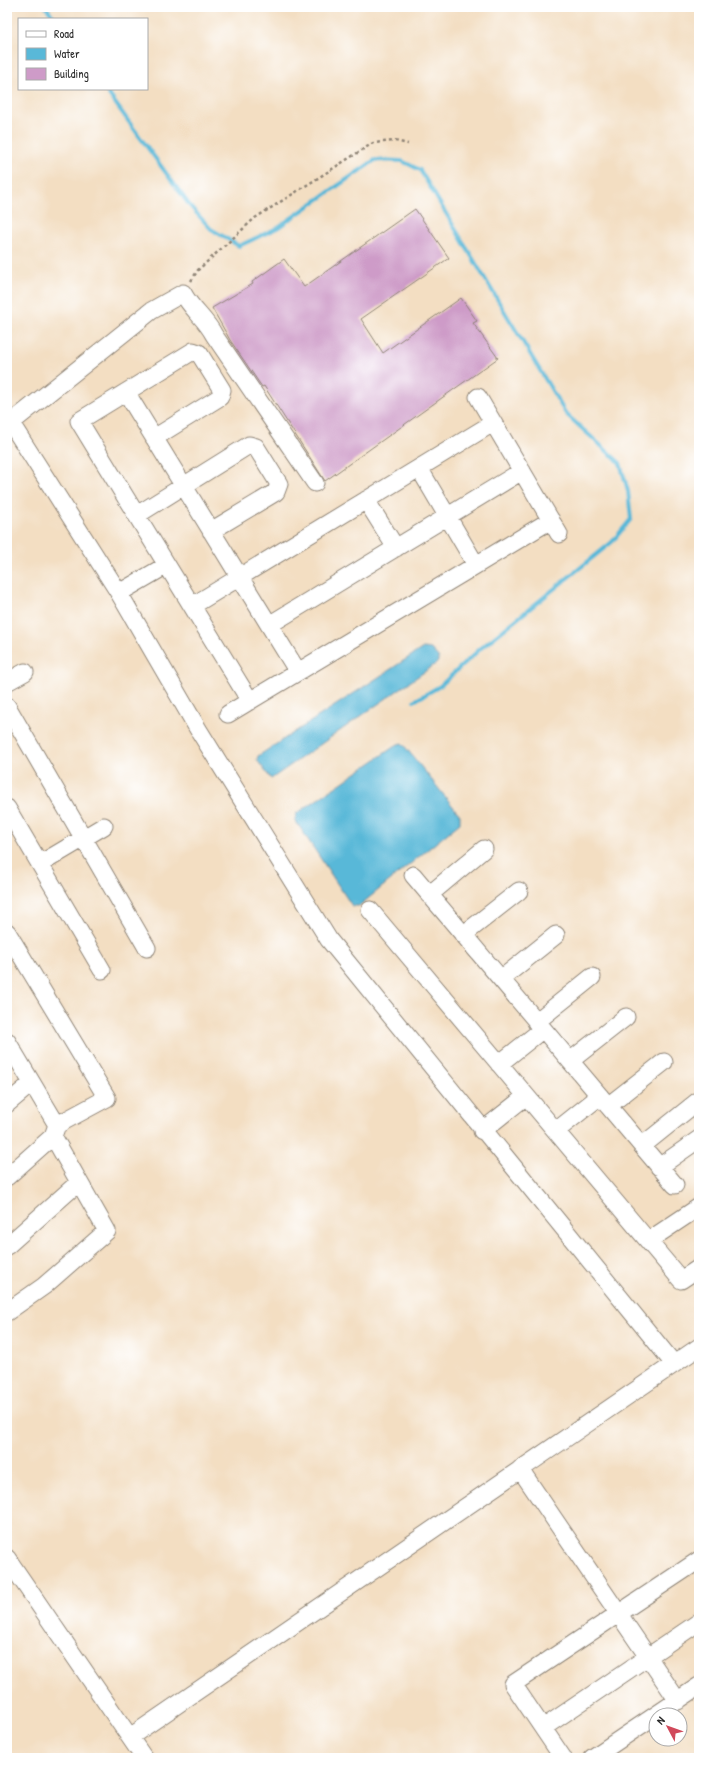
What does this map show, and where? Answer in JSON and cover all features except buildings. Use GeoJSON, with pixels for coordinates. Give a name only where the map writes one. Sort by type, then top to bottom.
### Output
{"type":"FeatureCollection","features":[{"type":"Feature","properties":{"kind":"street"},"geometry":{"type":"LineString","coordinates":[[315,483],[214,335],[209,324],[188,303],[183,293],[151,311],[8,422],[119,593],[198,730],[329,940],[482,1131],[674,1364]]}},
{"type":"Feature","properties":{"kind":"street"},"geometry":{"type":"LineString","coordinates":[[154,438],[220,398],[222,390],[199,353],[193,351],[79,421],[250,701]]}},
{"type":"Feature","properties":{"kind":"street"},"geometry":{"type":"LineString","coordinates":[[126,392],[298,672]]}},
{"type":"Feature","properties":{"kind":"street"},"geometry":{"type":"LineString","coordinates":[[228,714],[476,565],[555,527],[478,398]]}},
{"type":"Feature","properties":{"kind":"street"},"geometry":{"type":"LineString","coordinates":[[192,606],[493,423]]}},
{"type":"Feature","properties":{"kind":"street"},"geometry":{"type":"LineString","coordinates":[[137,515],[249,445],[256,447],[279,484],[276,492],[211,531]]}},
{"type":"Feature","properties":{"kind":"street"},"geometry":{"type":"LineString","coordinates":[[419,468],[476,565]]}},
{"type":"Feature","properties":{"kind":"street"},"geometry":{"type":"LineString","coordinates":[[269,625],[522,471]]}},
{"type":"Feature","properties":{"kind":"street"},"geometry":{"type":"LineString","coordinates":[[366,500],[396,548]]}},
{"type":"Feature","properties":{"kind":"street"},"geometry":{"type":"LineString","coordinates":[[119,593],[167,564]]}},
{"type":"Feature","properties":{"kind":"street"},"geometry":{"type":"LineString","coordinates":[[7,682],[25,672]]}},
{"type":"Feature","properties":{"kind":"street"},"geometry":{"type":"LineString","coordinates":[[7,706],[147,948]]}},
{"type":"Feature","properties":{"kind":"street"},"geometry":{"type":"LineString","coordinates":[[7,808],[102,970]]}},
{"type":"Feature","properties":{"kind":"street"},"geometry":{"type":"LineString","coordinates":[[40,864],[104,826]]}},
{"type":"Feature","properties":{"kind":"street"},"geometry":{"type":"LineString","coordinates":[[429,894],[484,849]]}},
{"type":"Feature","properties":{"kind":"street"},"geometry":{"type":"LineString","coordinates":[[413,875],[675,1185]]}},
{"type":"Feature","properties":{"kind":"street"},"geometry":{"type":"LineString","coordinates":[[463,935],[519,891]]}},
{"type":"Feature","properties":{"kind":"street"},"geometry":{"type":"LineString","coordinates":[[370,910],[681,1280],[699,1268]]}},
{"type":"Feature","properties":{"kind":"street"},"geometry":{"type":"LineString","coordinates":[[7,932],[106,1098],[55,1131],[7,1177]]}},
{"type":"Feature","properties":{"kind":"street"},"geometry":{"type":"LineString","coordinates":[[501,979],[556,935]]}},
{"type":"Feature","properties":{"kind":"street"},"geometry":{"type":"LineString","coordinates":[[500,1064],[592,977]]}},
{"type":"Feature","properties":{"kind":"street"},"geometry":{"type":"LineString","coordinates":[[570,1061],[626,1017]]}},
{"type":"Feature","properties":{"kind":"street"},"geometry":{"type":"LineString","coordinates":[[7,1041],[32,1083],[79,1182],[107,1231],[44,1286],[7,1312]]}},
{"type":"Feature","properties":{"kind":"street"},"geometry":{"type":"LineString","coordinates":[[556,1132],[664,1062]]}},
{"type":"Feature","properties":{"kind":"street"},"geometry":{"type":"LineString","coordinates":[[7,1104],[32,1083]]}},
{"type":"Feature","properties":{"kind":"street"},"geometry":{"type":"LineString","coordinates":[[482,1131],[526,1096]]}},
{"type":"Feature","properties":{"kind":"street"},"geometry":{"type":"LineString","coordinates":[[642,1146],[698,1101],[699,1103]]}},
{"type":"Feature","properties":{"kind":"street"},"geometry":{"type":"LineString","coordinates":[[659,1167],[699,1139]]}},
{"type":"Feature","properties":{"kind":"street"},"geometry":{"type":"LineString","coordinates":[[7,1246],[79,1182]]}},
{"type":"Feature","properties":{"kind":"street"},"geometry":{"type":"LineString","coordinates":[[648,1241],[699,1207]]}},
{"type":"Feature","properties":{"kind":"street"},"geometry":{"type":"LineString","coordinates":[[130,1737],[699,1346]]}},
{"type":"Feature","properties":{"kind":"street"},"geometry":{"type":"LineString","coordinates":[[520,1469],[678,1700]]}},
{"type":"Feature","properties":{"kind":"street"},"geometry":{"type":"LineString","coordinates":[[7,1558],[144,1758]]}},
{"type":"Feature","properties":{"kind":"street"},"geometry":{"type":"LineString","coordinates":[[563,1758],[513,1684],[699,1560]]}},
{"type":"Feature","properties":{"kind":"street"},"geometry":{"type":"LineString","coordinates":[[543,1728],[699,1622]]}},
{"type":"Feature","properties":{"kind":"street"},"geometry":{"type":"LineString","coordinates":[[668,1707],[699,1686]]}},
{"type":"Feature","properties":{"kind":"street"},"geometry":{"type":"LineString","coordinates":[[592,1758],[648,1720]]}},
{"type":"Feature","properties":{"kind":"path"},"geometry":{"type":"LineString","coordinates":[[183,293],[198,270],[236,233],[255,218],[373,143],[395,141],[408,144]]}},
{"type":"Feature","properties":{"kind":"water"},"geometry":{"type":"Polygon","coordinates":[[[423,648],[431,649],[439,658],[437,663],[271,779],[257,760],[258,756],[423,648]]]}},
{"type":"Feature","properties":{"kind":"water"},"geometry":{"type":"Polygon","coordinates":[[[402,743],[460,815],[460,823],[359,906],[352,906],[295,820],[296,814],[398,744],[402,743]]]}},
{"type":"Feature","properties":{"kind":"waterway"},"geometry":{"type":"LineString","coordinates":[[46,7],[54,18]]}},
{"type":"Feature","properties":{"kind":"waterway"},"geometry":{"type":"LineString","coordinates":[[106,90],[190,206],[211,229],[239,246],[277,228],[375,160],[402,161],[420,170],[566,414],[620,463],[628,491],[631,519],[612,542],[481,648],[440,686],[414,701]]}}]}
